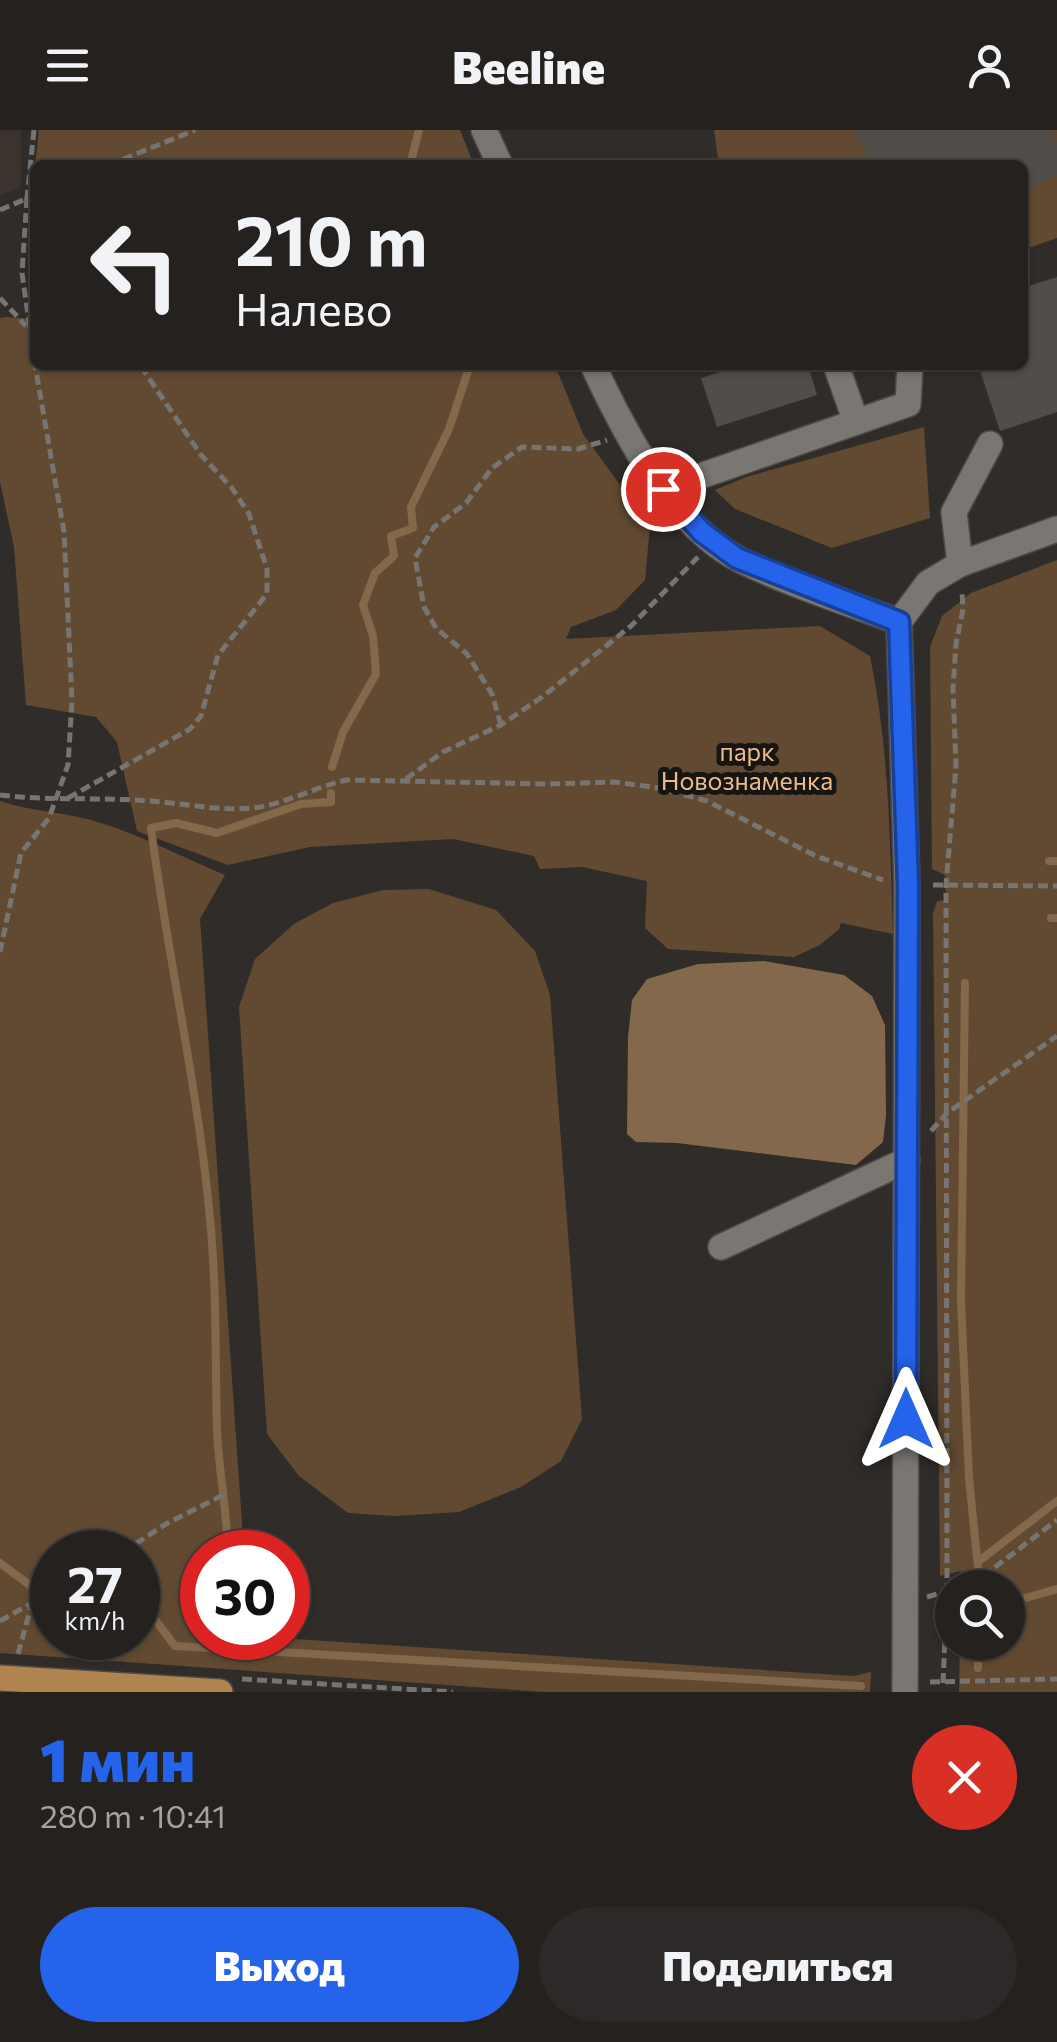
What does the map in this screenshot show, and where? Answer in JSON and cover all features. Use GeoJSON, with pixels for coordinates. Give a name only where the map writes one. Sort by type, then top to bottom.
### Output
{"type":"FeatureCollection","features":[{"type":"Feature","properties":{"kind":"main road"},"geometry":{"type":"LineString","coordinates":[[7,1671],[220,1692]]}},
{"type":"Feature","properties":{"kind":"street"},"geometry":{"type":"LineString","coordinates":[[484,130],[498,160]]}},
{"type":"Feature","properties":{"kind":"street"},"geometry":{"type":"LineString","coordinates":[[596,370],[628,434],[663,489],[714,540],[737,558],[899,622]]}},
{"type":"Feature","properties":{"kind":"street"},"geometry":{"type":"LineString","coordinates":[[838,370],[856,422]]}},
{"type":"Feature","properties":{"kind":"street"},"geometry":{"type":"LineString","coordinates":[[663,489],[908,404],[910,370]]}},
{"type":"Feature","properties":{"kind":"street"},"geometry":{"type":"LineString","coordinates":[[960,564],[954,512],[990,444]]}},
{"type":"Feature","properties":{"kind":"street"},"geometry":{"type":"LineString","coordinates":[[914,1687],[906,1160],[908,885],[899,622],[928,582],[960,564],[1057,529]]}},
{"type":"Feature","properties":{"kind":"street"},"geometry":{"type":"LineString","coordinates":[[720,1247],[906,1160]]}},
{"type":"Feature","properties":{"kind":"path"},"geometry":{"type":"LineString","coordinates":[[31,160],[34,130]]}},
{"type":"Feature","properties":{"kind":"path"},"geometry":{"type":"LineString","coordinates":[[121,160],[196,130]]}},
{"type":"Feature","properties":{"kind":"path"},"geometry":{"type":"LineString","coordinates":[[30,169],[22,273],[30,339]]}},
{"type":"Feature","properties":{"kind":"path"},"geometry":{"type":"LineString","coordinates":[[0,210],[30,197]]}},
{"type":"Feature","properties":{"kind":"path"},"geometry":{"type":"LineString","coordinates":[[27,198],[30,205]]}},
{"type":"Feature","properties":{"kind":"path"},"geometry":{"type":"LineString","coordinates":[[0,298],[28,328]]}},
{"type":"Feature","properties":{"kind":"path"},"geometry":{"type":"LineString","coordinates":[[28,328],[30,317]]}},
{"type":"Feature","properties":{"kind":"path"},"geometry":{"type":"LineString","coordinates":[[0,952],[21,853],[49,818],[68,765],[72,701],[64,532],[36,370]]}},
{"type":"Feature","properties":{"kind":"path"},"geometry":{"type":"LineString","coordinates":[[65,800],[190,729],[201,716],[218,656],[267,594],[268,569],[249,514],[232,488],[202,456],[144,370]]}},
{"type":"Feature","properties":{"kind":"path"},"geometry":{"type":"LineString","coordinates":[[501,724],[492,694],[468,654],[436,628],[424,607],[415,558],[434,527],[466,503],[492,468],[522,447],[578,449],[628,434]]}},
{"type":"Feature","properties":{"kind":"path"},"geometry":{"type":"LineString","coordinates":[[405,780],[443,752],[501,724],[542,697],[631,626],[714,540]]}},
{"type":"Feature","properties":{"kind":"path"},"geometry":{"type":"LineString","coordinates":[[944,1682],[946,885],[956,766],[953,688],[963,609],[960,564]]}},
{"type":"Feature","properties":{"kind":"path"},"geometry":{"type":"LineString","coordinates":[[0,795],[241,808],[264,806],[347,780],[615,782],[659,788],[707,801],[816,856],[895,884]]}},
{"type":"Feature","properties":{"kind":"path"},"geometry":{"type":"LineString","coordinates":[[930,885],[1057,886]]}},
{"type":"Feature","properties":{"kind":"path"},"geometry":{"type":"LineString","coordinates":[[906,1160],[946,1114],[1057,1036]]}},
{"type":"Feature","properties":{"kind":"path"},"geometry":{"type":"LineString","coordinates":[[157,1530],[223,1495]]}},
{"type":"Feature","properties":{"kind":"path"},"geometry":{"type":"LineString","coordinates":[[991,1570],[1057,1520]]}},
{"type":"Feature","properties":{"kind":"path"},"geometry":{"type":"LineString","coordinates":[[0,1620],[30,1604]]}},
{"type":"Feature","properties":{"kind":"path"},"geometry":{"type":"LineString","coordinates":[[7,1671],[30,1608]]}},
{"type":"Feature","properties":{"kind":"path"},"geometry":{"type":"LineString","coordinates":[[914,1687],[944,1682],[1057,1679]]}},
{"type":"Feature","properties":{"kind":"shaded area"},"geometry":{"type":"Polygon","coordinates":[[[0,130],[21,130],[21,187],[0,195],[0,130]]]}},
{"type":"Feature","properties":{"kind":"shaded area"},"geometry":{"type":"Polygon","coordinates":[[[764,961],[844,975],[872,996],[885,1025],[886,1116],[883,1142],[856,1165],[677,1143],[636,1142],[627,1134],[632,1000],[647,979],[698,964],[764,961]]]}},
{"type":"Feature","properties":{"kind":"green space"},"geometry":{"type":"Polygon","coordinates":[[[39,130],[460,130],[472,160],[36,160],[39,130]]]}},
{"type":"Feature","properties":{"kind":"green space"},"geometry":{"type":"Polygon","coordinates":[[[714,130],[1057,130],[1057,238],[1028,248],[1028,160],[718,160],[714,130]]]}},
{"type":"Feature","properties":{"kind":"green space","name":"парк Новознаменка"},"geometry":{"type":"Polygon","coordinates":[[[0,318],[30,319],[30,370],[557,370],[583,434],[650,526],[645,580],[616,610],[571,627],[566,639],[820,626],[870,656],[885,759],[893,934],[841,923],[820,945],[794,957],[668,949],[645,928],[647,881],[582,867],[540,869],[534,856],[453,839],[310,847],[228,865],[137,831],[117,742],[96,717],[26,705],[14,547],[0,482],[0,318]]]}},
{"type":"Feature","properties":{"kind":"green space"},"geometry":{"type":"Polygon","coordinates":[[[924,427],[930,518],[832,548],[735,509],[715,490],[746,477],[924,427]]]}},
{"type":"Feature","properties":{"kind":"green space"},"geometry":{"type":"Polygon","coordinates":[[[1057,560],[1057,1692],[959,1692],[960,1660],[1025,1660],[1025,1570],[940,1570],[933,913],[937,901],[946,900],[945,875],[932,869],[930,647],[942,616],[971,593],[1057,560]]]}},
{"type":"Feature","properties":{"kind":"green space"},"geometry":{"type":"Polygon","coordinates":[[[0,801],[101,823],[225,875],[200,919],[242,1530],[180,1530],[180,1660],[310,1660],[310,1640],[853,1676],[871,1672],[870,1692],[544,1692],[98,1660],[160,1660],[160,1530],[30,1530],[30,1655],[0,1653],[0,801]]]}},
{"type":"Feature","properties":{"kind":"green space"},"geometry":{"type":"Polygon","coordinates":[[[429,889],[496,910],[535,951],[550,995],[582,1419],[561,1461],[521,1487],[459,1512],[394,1516],[348,1513],[299,1476],[267,1434],[239,1007],[255,959],[294,924],[333,903],[383,890],[429,889]]]}},
{"type":"Feature","properties":{"kind":"building"},"geometry":{"type":"Polygon","coordinates":[[[853,130],[1050,130],[1057,143],[1057,175],[1028,190],[1028,160],[869,160],[853,130]]]}},
{"type":"Feature","properties":{"kind":"building"},"geometry":{"type":"Polygon","coordinates":[[[1057,277],[1057,412],[1000,431],[980,370],[1028,370],[1028,286],[1057,277]]]}},
{"type":"Feature","properties":{"kind":"building"},"geometry":{"type":"Polygon","coordinates":[[[726,370],[810,370],[817,395],[717,427],[701,378],[726,370]]]}},
{"type":"Feature","properties":{"kind":"waterway"},"geometry":{"type":"LineString","coordinates":[[411,160],[419,130]]}},
{"type":"Feature","properties":{"kind":"waterway"},"geometry":{"type":"LineString","coordinates":[[332,767],[343,732],[376,674],[373,636],[363,605],[375,573],[394,556],[391,536],[413,528],[411,507],[449,429],[468,370]]}},
{"type":"Feature","properties":{"kind":"waterway"},"geometry":{"type":"LineString","coordinates":[[227,1530],[217,1431],[210,1219],[151,828],[176,823],[217,833],[301,804],[331,802],[331,793]]}},
{"type":"Feature","properties":{"kind":"waterway"},"geometry":{"type":"LineString","coordinates":[[1049,861],[1057,861]]}},
{"type":"Feature","properties":{"kind":"waterway"},"geometry":{"type":"LineString","coordinates":[[1051,918],[1057,918]]}},
{"type":"Feature","properties":{"kind":"waterway"},"geometry":{"type":"LineString","coordinates":[[965,983],[961,1302],[969,1478],[978,1568]]}},
{"type":"Feature","properties":{"kind":"waterway"},"geometry":{"type":"LineString","coordinates":[[979,1561],[1057,1501]]}},
{"type":"Feature","properties":{"kind":"waterway"},"geometry":{"type":"LineString","coordinates":[[0,1563],[30,1585]]}},
{"type":"Feature","properties":{"kind":"waterway"},"geometry":{"type":"LineString","coordinates":[[1025,1598],[1057,1589]]}},
{"type":"Feature","properties":{"kind":"waterway"},"geometry":{"type":"LineString","coordinates":[[160,1626],[175,1646],[861,1686]]}},
{"type":"Feature","properties":{"kind":"waterway"},"geometry":{"type":"LineString","coordinates":[[978,1660],[978,1668]]}},
{"type":"Feature","properties":{"kind":"route"},"geometry":{"type":"LineString","coordinates":[[663,489],[702,532],[737,558],[899,622],[908,885],[906,1419]]}}]}
